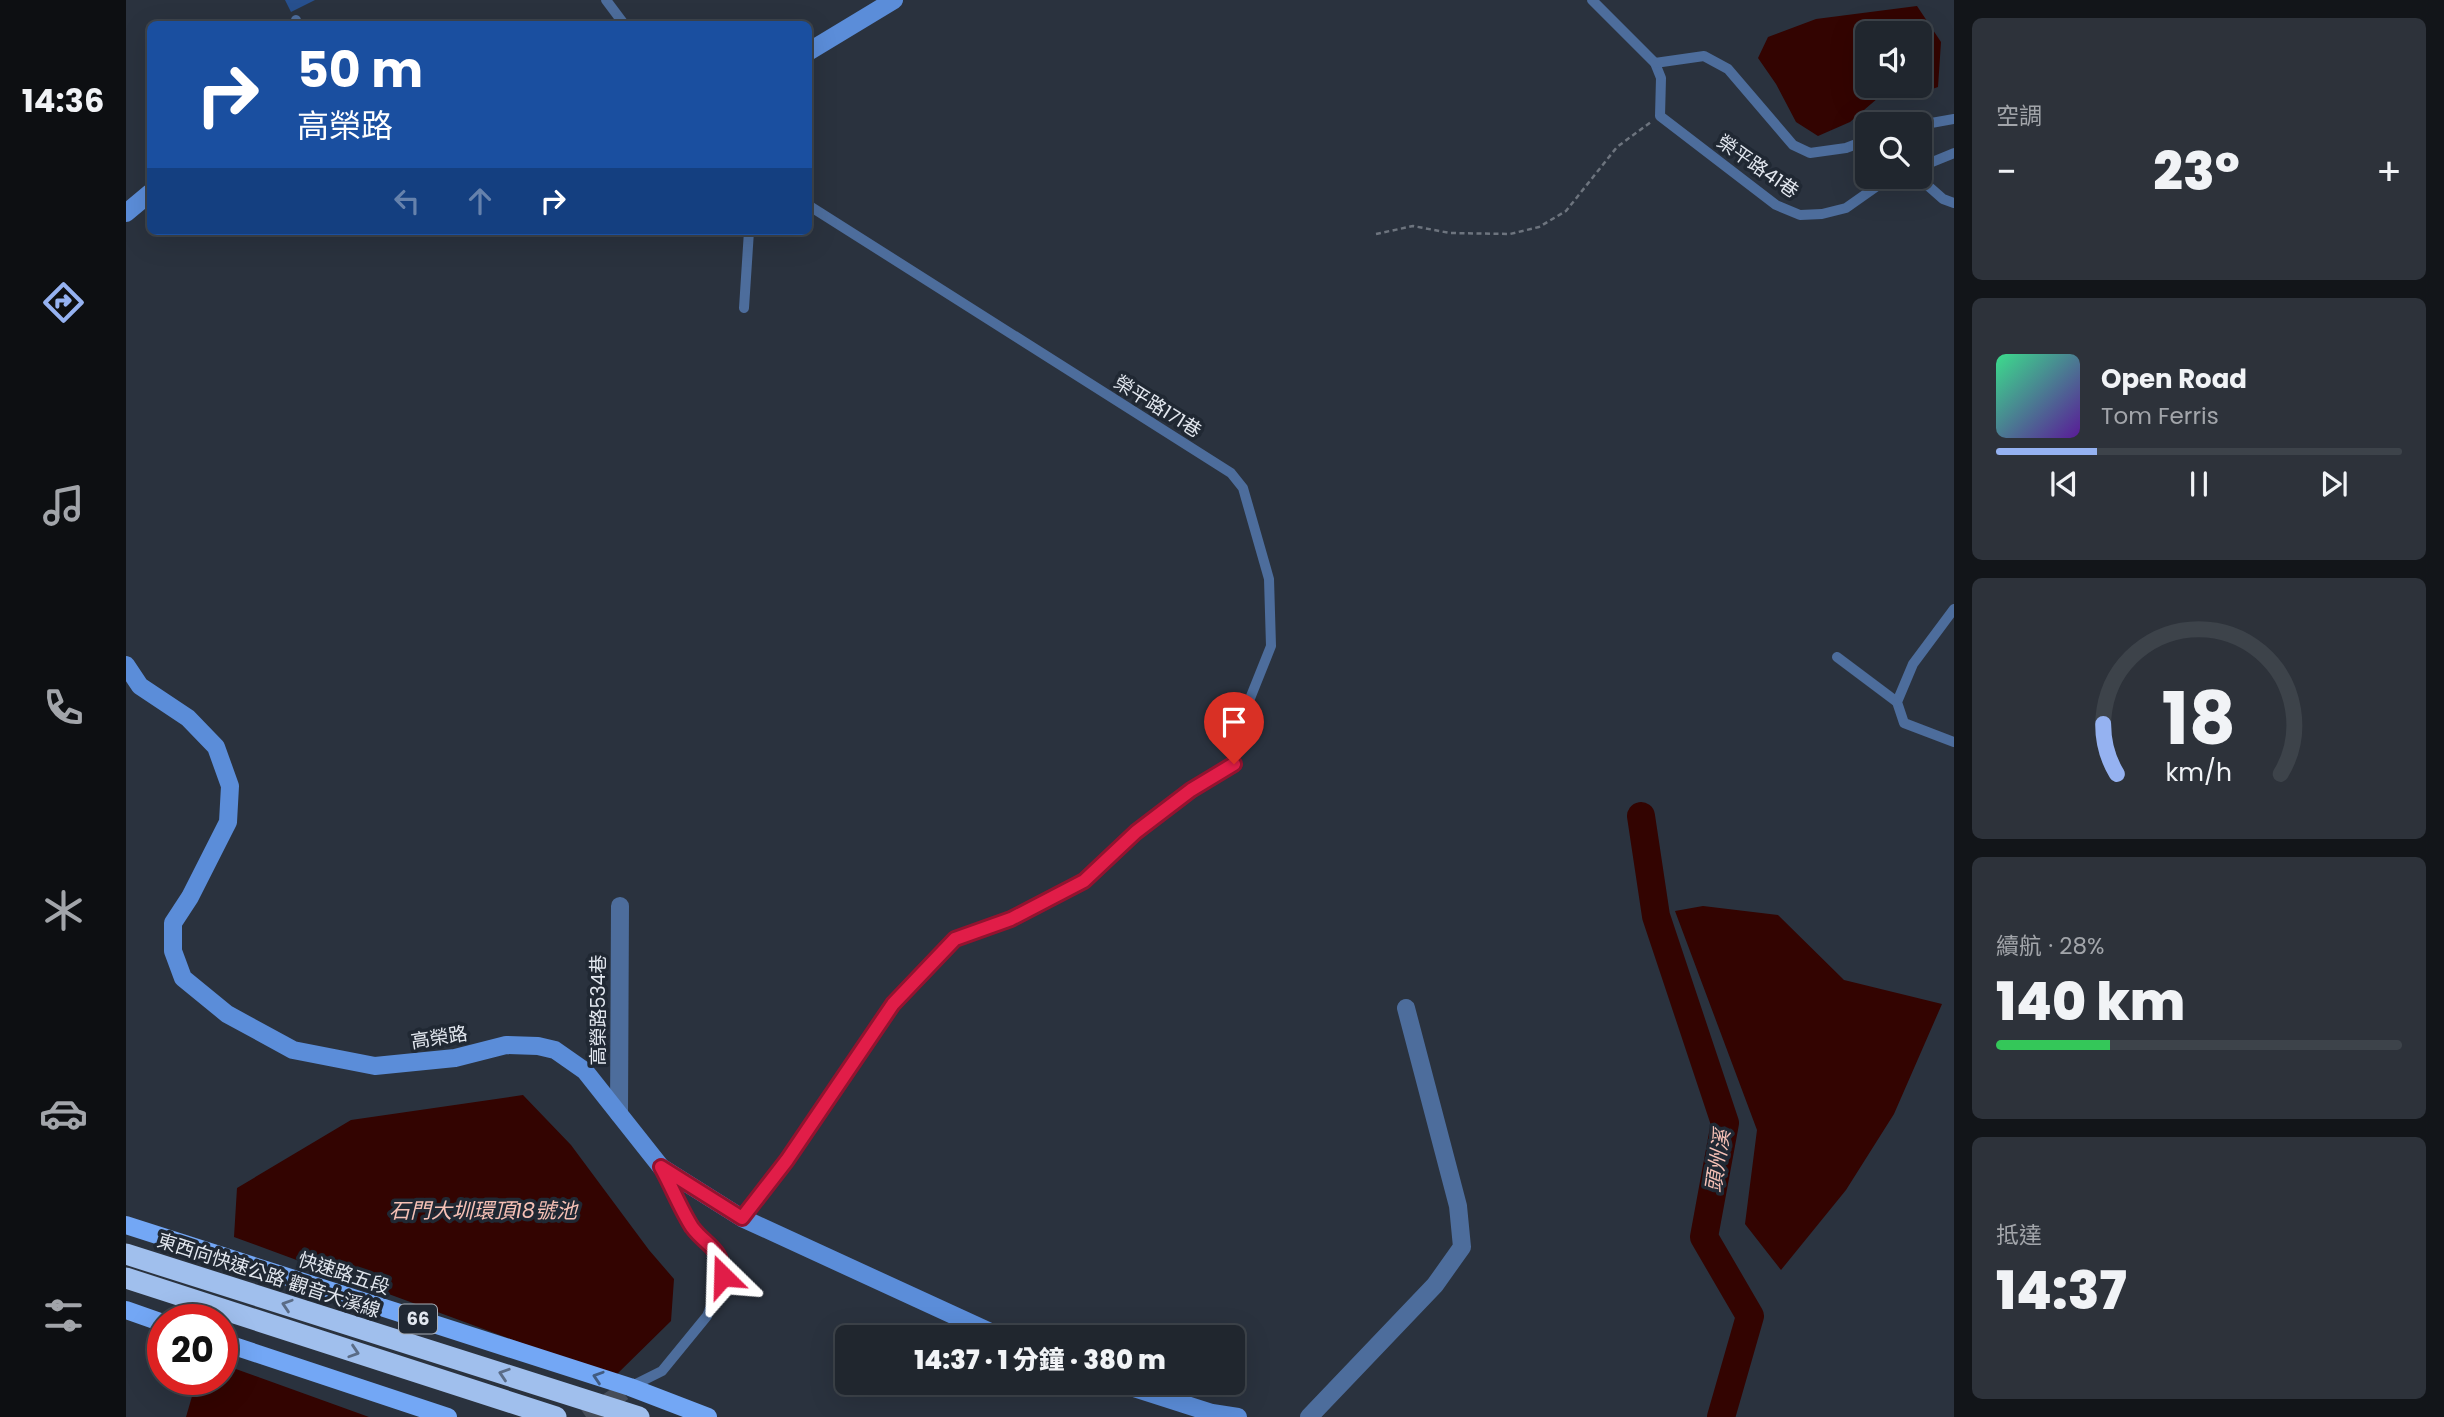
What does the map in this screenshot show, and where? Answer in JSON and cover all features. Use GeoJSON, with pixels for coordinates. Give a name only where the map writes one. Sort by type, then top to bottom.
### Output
{"type":"FeatureCollection","features":[{"type":"Feature","properties":{"kind":"highway","name":"東西向快速公路 觀音大溪線"},"geometry":{"type":"LineString","coordinates":[[126,1254],[639,1417]]}},
{"type":"Feature","properties":{"kind":"highway"},"geometry":{"type":"LineString","coordinates":[[126,1279],[556,1417]]}},
{"type":"Feature","properties":{"kind":"main road","name":"快速路五段"},"geometry":{"type":"LineString","coordinates":[[126,1225],[630,1387],[708,1417]]}},
{"type":"Feature","properties":{"kind":"main road"},"geometry":{"type":"LineString","coordinates":[[126,1310],[147,1317]]}},
{"type":"Feature","properties":{"kind":"main road"},"geometry":{"type":"LineString","coordinates":[[238,1347],[448,1417]]}},
{"type":"Feature","properties":{"kind":"street"},"geometry":{"type":"LineString","coordinates":[[812,49],[894,0]]}},
{"type":"Feature","properties":{"kind":"street"},"geometry":{"type":"LineString","coordinates":[[126,213],[147,196]]}},
{"type":"Feature","properties":{"kind":"street","name":"高榮路"},"geometry":{"type":"LineString","coordinates":[[126,665],[140,686],[188,718],[216,747],[230,786],[228,822],[190,897],[173,923],[173,951],[183,978],[227,1014],[293,1050],[374,1066],[455,1058],[506,1045],[538,1046],[555,1050],[585,1071],[661,1167],[742,1218],[975,1325]]}},
{"type":"Feature","properties":{"kind":"street","name":"高榮路534巷"},"geometry":{"type":"LineString","coordinates":[[619,1114],[620,906]]}},
{"type":"Feature","properties":{"kind":"street"},"geometry":{"type":"LineString","coordinates":[[1309,1417],[1435,1285],[1462,1247],[1458,1206],[1406,1008]]}},
{"type":"Feature","properties":{"kind":"street"},"geometry":{"type":"LineString","coordinates":[[1156,1395],[1212,1413],[1238,1417]]}},
{"type":"Feature","properties":{"kind":"lane"},"geometry":{"type":"LineString","coordinates":[[606,0],[622,21]]}},
{"type":"Feature","properties":{"kind":"lane"},"geometry":{"type":"LineString","coordinates":[[1592,0],[1655,63],[1661,78],[1660,116]]}},
{"type":"Feature","properties":{"kind":"lane","name":"榮平路41巷"},"geometry":{"type":"LineString","coordinates":[[1655,63],[1704,56],[1728,69],[1793,145],[1810,153],[1855,145]]}},
{"type":"Feature","properties":{"kind":"lane","name":"榮平路41巷"},"geometry":{"type":"LineString","coordinates":[[1660,116],[1776,205],[1800,215],[1822,214],[1846,208],[1873,189]]}},
{"type":"Feature","properties":{"kind":"lane"},"geometry":{"type":"LineString","coordinates":[[1932,123],[1954,119]]}},
{"type":"Feature","properties":{"kind":"lane"},"geometry":{"type":"LineString","coordinates":[[1932,162],[1954,153]]}},
{"type":"Feature","properties":{"kind":"lane"},"geometry":{"type":"LineString","coordinates":[[1932,189],[1943,199],[1954,203]]}},
{"type":"Feature","properties":{"kind":"lane","name":"榮平路171巷"},"geometry":{"type":"LineString","coordinates":[[742,1218],[787,1160],[893,1004],[955,939],[1011,919],[1084,881],[1136,832],[1191,790],[1234,764],[1245,711],[1271,646],[1269,579],[1243,488],[1231,473],[812,208]]}},
{"type":"Feature","properties":{"kind":"lane"},"geometry":{"type":"LineString","coordinates":[[744,308],[749,235]]}},
{"type":"Feature","properties":{"kind":"lane"},"geometry":{"type":"LineString","coordinates":[[1897,702],[1913,664],[1954,610]]}},
{"type":"Feature","properties":{"kind":"lane"},"geometry":{"type":"LineString","coordinates":[[1837,657],[1897,702],[1904,723],[1954,742]]}},
{"type":"Feature","properties":{"kind":"lane"},"geometry":{"type":"LineString","coordinates":[[630,1387],[662,1371],[707,1316],[723,1276],[723,1266],[717,1251],[692,1227],[661,1167]]}},
{"type":"Feature","properties":{"kind":"path"},"geometry":{"type":"LineString","coordinates":[[1376,234],[1413,226],[1450,233],[1510,234],[1539,227],[1566,211],[1617,147],[1660,116]]}},
{"type":"Feature","properties":{"kind":"water"},"geometry":{"type":"Polygon","coordinates":[[[1917,6],[1927,21],[1855,21],[1855,98],[1878,98],[1862,112],[1855,112],[1855,118],[1850,122],[1818,136],[1796,122],[1776,84],[1758,58],[1768,37],[1816,19],[1917,6]]]}},
{"type":"Feature","properties":{"kind":"water"},"geometry":{"type":"Polygon","coordinates":[[[1932,28],[1941,42],[1938,87],[1932,89],[1932,28]]]}},
{"type":"Feature","properties":{"kind":"water"},"geometry":{"type":"Polygon","coordinates":[[[1703,906],[1778,915],[1844,980],[1942,1004],[1894,1114],[1846,1190],[1781,1270],[1745,1224],[1757,1130],[1675,911],[1703,906]]]}},
{"type":"Feature","properties":{"kind":"water","name":"石門大圳環頂18號池"},"geometry":{"type":"Polygon","coordinates":[[[523,1095],[571,1145],[649,1250],[674,1279],[671,1321],[614,1377],[234,1237],[237,1188],[351,1120],[523,1095]]]}},
{"type":"Feature","properties":{"kind":"water"},"geometry":{"type":"Polygon","coordinates":[[[238,1370],[369,1417],[186,1417],[192,1395],[238,1395],[238,1370]]]}},
{"type":"Feature","properties":{"kind":"waterway","name":"頭州溪"},"geometry":{"type":"LineString","coordinates":[[1641,816],[1656,916],[1725,1123],[1704,1237],[1750,1316],[1721,1417]]}},
{"type":"Feature","properties":{"kind":"tunnel"},"geometry":{"type":"LineString","coordinates":[[586,1417],[630,1387]]}},
{"type":"Feature","properties":{"kind":"route"},"geometry":{"type":"LineString","coordinates":[[723,1276],[723,1266],[717,1251],[692,1227],[661,1167],[742,1218],[787,1160],[893,1004],[955,939],[1011,919],[1084,881],[1136,832],[1191,790],[1234,764]]}}]}
